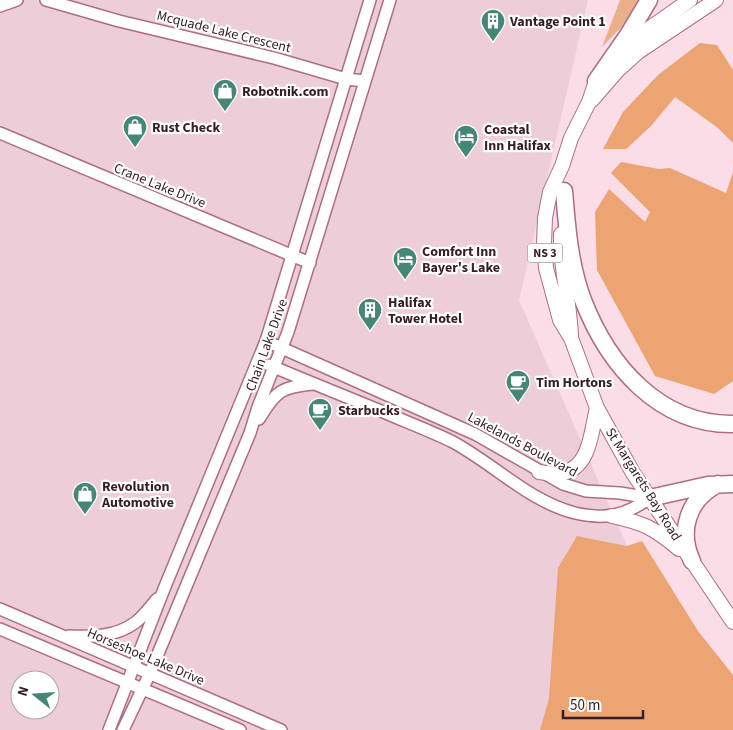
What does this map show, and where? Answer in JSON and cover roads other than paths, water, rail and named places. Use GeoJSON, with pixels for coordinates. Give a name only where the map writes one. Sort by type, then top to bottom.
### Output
{"type":"FeatureCollection","features":[{"type":"Feature","properties":{"kind":"highway"},"geometry":{"type":"LineString","coordinates":[[596,81],[628,35],[649,0]]}},
{"type":"Feature","properties":{"kind":"highway"},"geometry":{"type":"LineString","coordinates":[[564,191],[572,259],[581,293],[596,330],[616,361],[640,388],[668,408],[701,421],[733,424]]}},
{"type":"Feature","properties":{"kind":"highway"},"geometry":{"type":"LineString","coordinates":[[650,498],[708,485],[726,484]]}},
{"type":"Feature","properties":{"kind":"highway"},"geometry":{"type":"LineString","coordinates":[[692,561],[686,539],[688,516],[700,496],[726,484]]}},
{"type":"Feature","properties":{"kind":"main road","name":"St Margarets Bay Road"},"geometry":{"type":"LineString","coordinates":[[690,0],[637,37],[606,67],[596,81],[590,102],[572,138],[550,192],[544,243],[546,268],[554,302],[560,320],[571,338],[597,408],[633,473],[733,622]]}},
{"type":"Feature","properties":{"kind":"main road","name":"St Margarets Bay Road"},"geometry":{"type":"LineString","coordinates":[[590,102],[638,52],[716,0]]}},
{"type":"Feature","properties":{"kind":"main road","name":"St Margarets Bay Road"},"geometry":{"type":"LineString","coordinates":[[562,166],[564,191],[561,238],[571,338]]}},
{"type":"Feature","properties":{"kind":"main road"},"geometry":{"type":"LineString","coordinates":[[539,472],[564,473],[571,470],[582,460],[590,440],[597,408]]}},
{"type":"Feature","properties":{"kind":"main road"},"geometry":{"type":"LineString","coordinates":[[612,516],[651,527],[692,561]]}},
{"type":"Feature","properties":{"kind":"street"},"geometry":{"type":"LineString","coordinates":[[0,6],[18,0]]}},
{"type":"Feature","properties":{"kind":"street","name":"Mcquade Lake Crescent"},"geometry":{"type":"LineString","coordinates":[[46,0],[129,23],[274,58],[346,79],[365,80]]}},
{"type":"Feature","properties":{"kind":"street","name":"Chain Lake Drive"},"geometry":{"type":"LineString","coordinates":[[109,730],[164,589],[266,341],[370,0]]}},
{"type":"Feature","properties":{"kind":"street","name":"Chain Lake Drive"},"geometry":{"type":"LineString","coordinates":[[123,730],[150,674],[250,433],[282,349],[390,0]]}},
{"type":"Feature","properties":{"kind":"street","name":"Crane Lake Drive"},"geometry":{"type":"LineString","coordinates":[[0,133],[310,263]]}},
{"type":"Feature","properties":{"kind":"street","name":"Lakelands Boulevard"},"geometry":{"type":"LineString","coordinates":[[266,341],[475,434],[519,458],[556,482],[575,489],[650,498]]}},
{"type":"Feature","properties":{"kind":"street"},"geometry":{"type":"LineString","coordinates":[[258,361],[449,441],[479,458],[533,495],[553,505],[582,514],[612,516],[636,507],[650,498]]}},
{"type":"Feature","properties":{"kind":"street"},"geometry":{"type":"LineString","coordinates":[[250,433],[273,397],[282,390],[293,386],[315,384]]}},
{"type":"Feature","properties":{"kind":"street"},"geometry":{"type":"LineString","coordinates":[[201,500],[219,507]]}},
{"type":"Feature","properties":{"kind":"street"},"geometry":{"type":"LineString","coordinates":[[62,636],[102,637],[120,631],[137,622],[164,589]]}},
{"type":"Feature","properties":{"kind":"street","name":"Horseshoe Lake Drive"},"geometry":{"type":"LineString","coordinates":[[0,609],[281,730]]}},
{"type":"Feature","properties":{"kind":"street"},"geometry":{"type":"LineString","coordinates":[[0,629],[240,730]]}},
{"type":"Feature","properties":{"kind":"place","name":"Vantage Point 1"},"geometry":{"type":"Point","coordinates":[493,42]}},
{"type":"Feature","properties":{"kind":"place","name":"Robotnik.com"},"geometry":{"type":"Point","coordinates":[225,112]}},
{"type":"Feature","properties":{"kind":"place","name":"Rust Check"},"geometry":{"type":"Point","coordinates":[135,148]}},
{"type":"Feature","properties":{"kind":"place","name":"Coastal Inn Halifax"},"geometry":{"type":"Point","coordinates":[466,158]}},
{"type":"Feature","properties":{"kind":"place","name":"Comfort Inn Bayer's Lake"},"geometry":{"type":"Point","coordinates":[405,280]}},
{"type":"Feature","properties":{"kind":"place","name":"Halifax Tower Hotel"},"geometry":{"type":"Point","coordinates":[370,331]}},
{"type":"Feature","properties":{"kind":"place","name":"Tim Hortons"},"geometry":{"type":"Point","coordinates":[518,403]}},
{"type":"Feature","properties":{"kind":"place","name":"Starbucks"},"geometry":{"type":"Point","coordinates":[320,431]}},
{"type":"Feature","properties":{"kind":"place","name":"Revolution Automotive"},"geometry":{"type":"Point","coordinates":[85,515]}}]}
